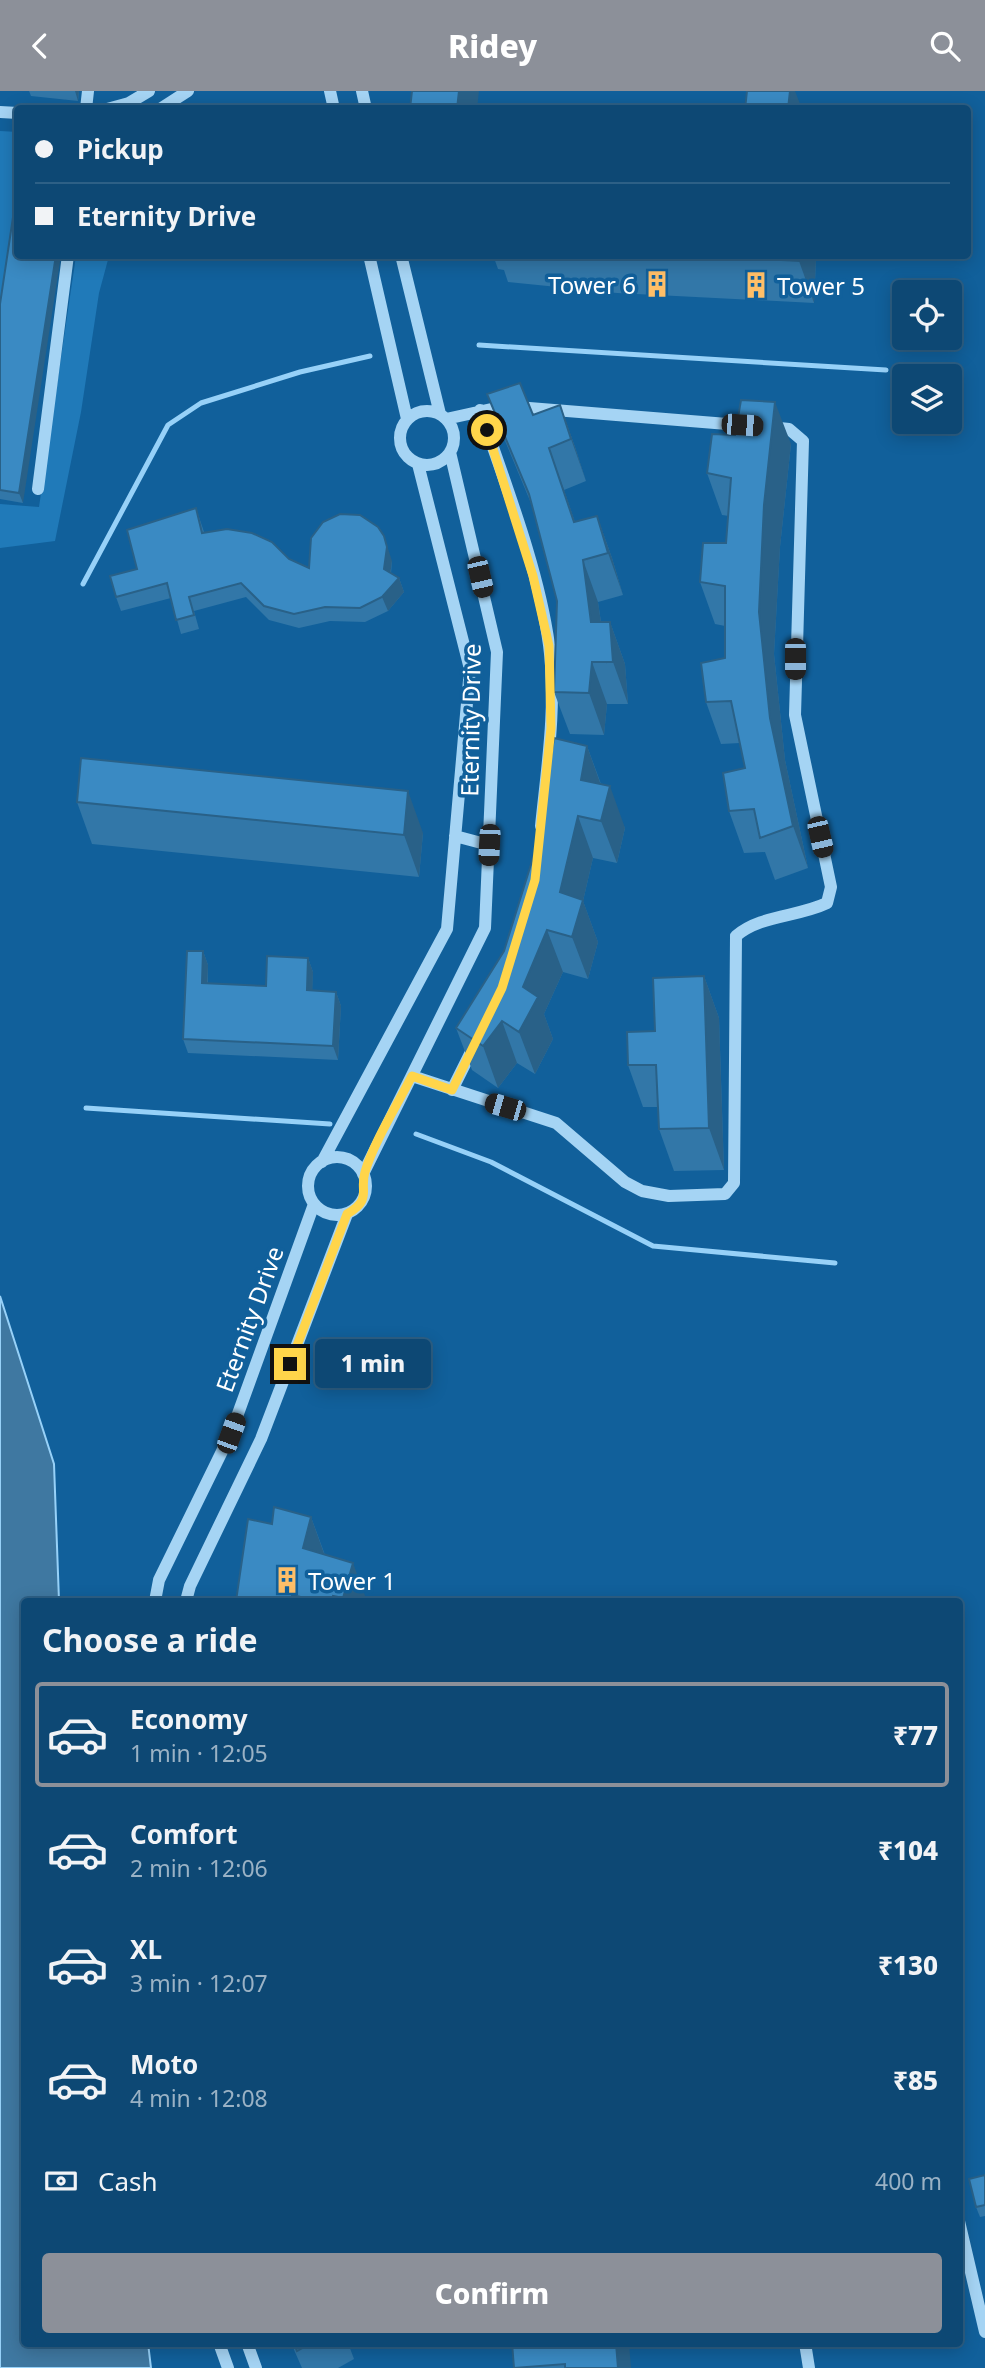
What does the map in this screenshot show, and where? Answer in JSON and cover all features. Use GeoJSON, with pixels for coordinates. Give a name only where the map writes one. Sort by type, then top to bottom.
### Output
{"type":"FeatureCollection","features":[{"type":"Feature","properties":{"kind":"street"},"geometry":{"type":"LineString","coordinates":[[122,105],[149,91]]}},
{"type":"Feature","properties":{"kind":"street"},"geometry":{"type":"LineString","coordinates":[[166,105],[188,91]]}},
{"type":"Feature","properties":{"kind":"street"},"geometry":{"type":"LineString","coordinates":[[38,489],[67,259]]}},
{"type":"Feature","properties":{"kind":"street","name":"Eternity Drive"},"geometry":{"type":"LineString","coordinates":[[156,1598],[159,1580],[231,1433],[314,1204],[308,1186],[310,1177],[322,1162],[447,929],[470,669],[418,464],[410,459],[401,444],[400,435],[407,419],[370,259]]}},
{"type":"Feature","properties":{"kind":"street","name":"Eternity Drive"},"geometry":{"type":"LineString","coordinates":[[187,1598],[190,1586],[261,1440],[347,1214],[356,1209],[365,1193],[363,1174],[485,928],[497,652],[450,453],[454,435],[443,416],[402,259]]}},
{"type":"Feature","properties":{"kind":"street"},"geometry":{"type":"LineString","coordinates":[[407,419],[422,411],[443,416],[505,406],[789,429],[803,441],[795,715],[831,887],[827,902],[812,910],[748,926],[736,936],[736,1156],[734,1183],[725,1194],[669,1196],[642,1191],[625,1182],[556,1123],[412,1076]]}},
{"type":"Feature","properties":{"kind":"street"},"geometry":{"type":"LineString","coordinates":[[480,410],[533,576],[549,646],[551,728],[540,838]]}},
{"type":"Feature","properties":{"kind":"street"},"geometry":{"type":"LineString","coordinates":[[418,464],[436,464],[450,453]]}},
{"type":"Feature","properties":{"kind":"street"},"geometry":{"type":"LineString","coordinates":[[455,835],[489,845]]}},
{"type":"Feature","properties":{"kind":"street"},"geometry":{"type":"LineString","coordinates":[[452,1090],[480,1033]]}},
{"type":"Feature","properties":{"kind":"street"},"geometry":{"type":"LineString","coordinates":[[322,1162],[340,1157],[350,1160],[363,1174]]}},
{"type":"Feature","properties":{"kind":"street"},"geometry":{"type":"LineString","coordinates":[[314,1204],[329,1215],[347,1214]]}},
{"type":"Feature","properties":{"kind":"street"},"geometry":{"type":"LineString","coordinates":[[963,2238],[985,2332]]}},
{"type":"Feature","properties":{"kind":"street"},"geometry":{"type":"LineString","coordinates":[[220,2347],[228,2368]]}},
{"type":"Feature","properties":{"kind":"street"},"geometry":{"type":"LineString","coordinates":[[248,2347],[256,2368]]}},
{"type":"Feature","properties":{"kind":"street"},"geometry":{"type":"LineString","coordinates":[[806,2347],[809,2368]]}},
{"type":"Feature","properties":{"kind":"shaded area"},"geometry":{"type":"Polygon","coordinates":[[[0,131],[14,132],[14,218],[0,314],[0,131]]]}},
{"type":"Feature","properties":{"kind":"shaded area"},"geometry":{"type":"Polygon","coordinates":[[[76,259],[108,259],[99,293],[81,412],[55,541],[0,548],[0,504],[39,507],[76,259]]]}},
{"type":"Feature","properties":{"kind":"shaded area"},"geometry":{"type":"Polygon","coordinates":[[[0,1296],[54,1464],[59,1598],[21,1598],[21,2347],[148,2347],[151,2368],[0,2368],[0,1296]]]}},
{"type":"Feature","properties":{"kind":"building"},"geometry":{"type":"Polygon","coordinates":[[[412,91],[459,91],[457,105],[410,105],[412,91]]]}},
{"type":"Feature","properties":{"kind":"building"},"geometry":{"type":"Polygon","coordinates":[[[747,91],[790,91],[788,105],[745,105],[747,91]]]}},
{"type":"Feature","properties":{"kind":"building"},"geometry":{"type":"Polygon","coordinates":[[[14,211],[14,259],[55,259],[19,493],[0,490],[0,304],[14,211]]]}},
{"type":"Feature","properties":{"kind":"building"},"geometry":{"type":"Polygon","coordinates":[[[763,259],[799,259],[799,261],[763,259]]]}},
{"type":"Feature","properties":{"kind":"building"},"geometry":{"type":"Polygon","coordinates":[[[520,383],[533,415],[560,405],[571,439],[549,448],[574,522],[597,516],[608,553],[583,560],[591,622],[610,622],[613,662],[592,662],[589,693],[554,692],[557,601],[529,494],[487,394],[520,383]]]}},
{"type":"Feature","properties":{"kind":"building"},"geometry":{"type":"Polygon","coordinates":[[[741,400],[775,402],[764,505],[759,612],[770,718],[793,826],[760,838],[754,809],[729,811],[723,773],[745,768],[731,701],[706,702],[701,663],[725,658],[725,586],[700,582],[703,543],[726,543],[731,478],[707,473],[712,434],[735,435],[741,400]]]}},
{"type":"Feature","properties":{"kind":"building"},"geometry":{"type":"Polygon","coordinates":[[[196,508],[202,533],[227,529],[252,533],[272,542],[289,559],[309,568],[311,538],[323,522],[340,514],[360,515],[378,527],[384,536],[387,547],[384,569],[399,578],[382,597],[360,608],[325,607],[294,614],[264,606],[241,583],[189,597],[194,615],[176,620],[167,583],[116,597],[110,576],[137,569],[127,530],[196,508]]]}},
{"type":"Feature","properties":{"kind":"building"},"geometry":{"type":"Polygon","coordinates":[[[554,738],[587,746],[581,780],[610,786],[601,821],[578,816],[560,892],[583,900],[572,937],[547,930],[523,987],[538,997],[519,1032],[502,1021],[483,1046],[456,1028],[504,951],[537,845],[554,738]]]}},
{"type":"Feature","properties":{"kind":"building"},"geometry":{"type":"Polygon","coordinates":[[[81,758],[408,791],[404,835],[77,802],[81,758]]]}},
{"type":"Feature","properties":{"kind":"building"},"geometry":{"type":"Polygon","coordinates":[[[187,951],[203,951],[202,983],[266,986],[267,956],[308,958],[307,990],[336,992],[333,1046],[183,1039],[187,951]]]}},
{"type":"Feature","properties":{"kind":"building"},"geometry":{"type":"Polygon","coordinates":[[[704,976],[709,1128],[659,1129],[656,1065],[628,1065],[627,1032],[655,1031],[653,978],[704,976]]]}},
{"type":"Feature","properties":{"kind":"building"},"geometry":{"type":"Polygon","coordinates":[[[274,1507],[311,1517],[303,1548],[353,1563],[343,1598],[305,1598],[292,1595],[292,1598],[236,1598],[248,1519],[272,1524],[274,1507]]]}},
{"type":"Feature","properties":{"kind":"building"},"geometry":{"type":"Polygon","coordinates":[[[985,2175],[985,2205],[976,2207],[969,2179],[985,2175]]]}},
{"type":"Feature","properties":{"kind":"building"},"geometry":{"type":"Polygon","coordinates":[[[512,2347],[616,2347],[618,2368],[565,2368],[565,2364],[514,2368],[512,2347]]]}},
{"type":"Feature","properties":{"kind":"waterway"},"geometry":{"type":"LineString","coordinates":[[479,345],[886,370]]}},
{"type":"Feature","properties":{"kind":"waterway"},"geometry":{"type":"LineString","coordinates":[[83,584],[168,425],[201,403],[300,372],[370,356]]}},
{"type":"Feature","properties":{"kind":"waterway"},"geometry":{"type":"LineString","coordinates":[[86,1108],[330,1124]]}},
{"type":"Feature","properties":{"kind":"waterway"},"geometry":{"type":"LineString","coordinates":[[416,1134],[491,1162],[653,1246],[835,1263]]}},
{"type":"Feature","properties":{"kind":"place","name":"Tower 6"},"geometry":{"type":"Point","coordinates":[657,284]}},
{"type":"Feature","properties":{"kind":"place","name":"Tower 5"},"geometry":{"type":"Point","coordinates":[756,285]}},
{"type":"Feature","properties":{"kind":"place","name":"Tower 1"},"geometry":{"type":"Point","coordinates":[287,1580]}},
{"type":"Feature","properties":{"kind":"route"},"geometry":{"type":"LineString","coordinates":[[290,1364],[347,1214],[362,1202],[366,1184],[363,1174],[412,1076],[452,1090],[502,988],[535,880],[551,728],[549,646],[533,576],[487,430]]}}]}
